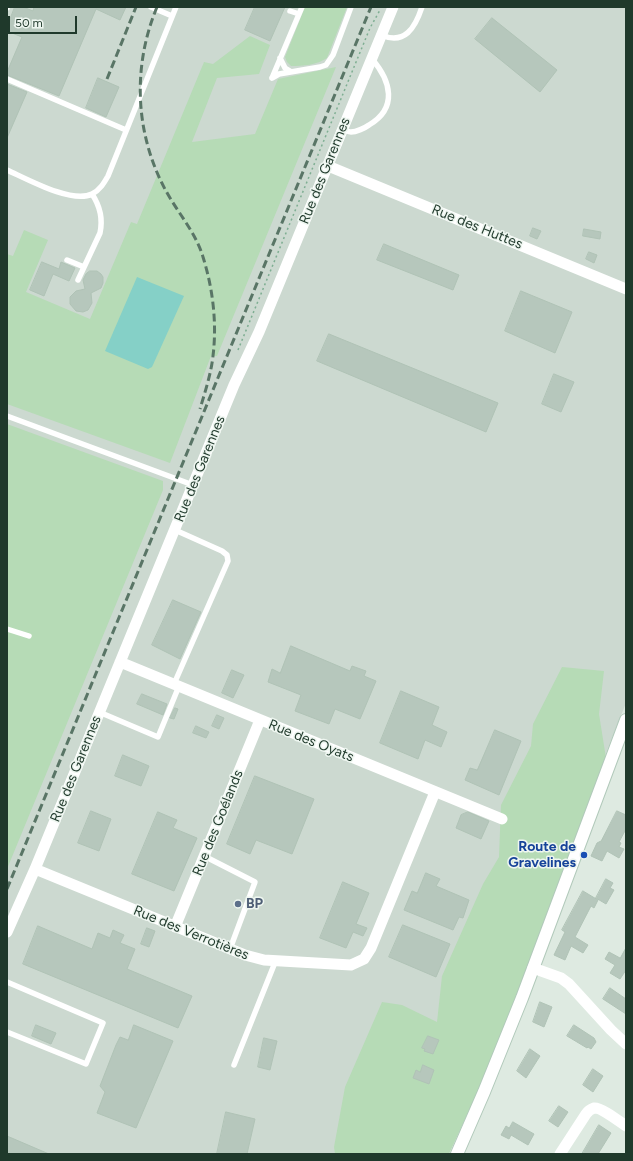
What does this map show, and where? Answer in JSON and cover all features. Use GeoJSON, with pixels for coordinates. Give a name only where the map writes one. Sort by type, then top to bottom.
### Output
{"type":"FeatureCollection","features":[{"type":"Feature","properties":{"kind":"main road"},"geometry":{"type":"LineString","coordinates":[[457,1154],[503,1047],[626,720]]}},
{"type":"Feature","properties":{"kind":"street","name":"Rue des Garennes"},"geometry":{"type":"LineString","coordinates":[[7,932],[35,869],[234,385],[259,332],[393,7]]}},
{"type":"Feature","properties":{"kind":"street","name":"Rue des Huttes"},"geometry":{"type":"LineString","coordinates":[[328,166],[626,289]]}},
{"type":"Feature","properties":{"kind":"street","name":"Rue des Oyats"},"geometry":{"type":"LineString","coordinates":[[120,662],[502,819]]}},
{"type":"Feature","properties":{"kind":"street","name":"Rue des Goélands"},"geometry":{"type":"LineString","coordinates":[[175,927],[260,720]]}},
{"type":"Feature","properties":{"kind":"street","name":"Rue des Verrotières"},"geometry":{"type":"LineString","coordinates":[[35,869],[230,950],[253,958],[345,965],[355,964],[364,959],[371,948],[436,792]]}},
{"type":"Feature","properties":{"kind":"street"},"geometry":{"type":"LineString","coordinates":[[533,968],[561,978],[569,984],[611,1030],[626,1044]]}},
{"type":"Feature","properties":{"kind":"street"},"geometry":{"type":"LineString","coordinates":[[560,1154],[586,1114],[592,1109],[595,1108],[601,1110],[626,1126]]}},
{"type":"Feature","properties":{"kind":"lane"},"geometry":{"type":"LineString","coordinates":[[151,7],[172,16]]}},
{"type":"Feature","properties":{"kind":"lane"},"geometry":{"type":"LineString","coordinates":[[7,170],[66,196],[92,194],[101,187],[108,176],[176,7]]}},
{"type":"Feature","properties":{"kind":"lane"},"geometry":{"type":"LineString","coordinates":[[302,7],[272,78],[290,71],[320,67],[326,64],[333,55],[351,7]]}},
{"type":"Feature","properties":{"kind":"lane"},"geometry":{"type":"LineString","coordinates":[[381,35],[391,38],[399,38],[406,35],[419,16],[422,7]]}},
{"type":"Feature","properties":{"kind":"lane"},"geometry":{"type":"LineString","coordinates":[[290,11],[299,14]]}},
{"type":"Feature","properties":{"kind":"lane"},"geometry":{"type":"LineString","coordinates":[[280,58],[285,68],[290,71]]}},
{"type":"Feature","properties":{"kind":"lane"},"geometry":{"type":"LineString","coordinates":[[342,129],[351,132],[365,127],[377,121],[386,109],[389,96],[387,82],[380,69],[371,59]]}},
{"type":"Feature","properties":{"kind":"lane"},"geometry":{"type":"LineString","coordinates":[[7,79],[126,130]]}},
{"type":"Feature","properties":{"kind":"lane"},"geometry":{"type":"LineString","coordinates":[[78,280],[100,233],[101,227],[102,218],[98,202],[92,194]]}},
{"type":"Feature","properties":{"kind":"lane"},"geometry":{"type":"LineString","coordinates":[[68,260],[84,267]]}},
{"type":"Feature","properties":{"kind":"lane"},"geometry":{"type":"LineString","coordinates":[[7,416],[194,485]]}},
{"type":"Feature","properties":{"kind":"lane"},"geometry":{"type":"LineString","coordinates":[[99,712],[158,737],[177,685],[228,561],[227,555],[222,551],[175,530]]}},
{"type":"Feature","properties":{"kind":"lane"},"geometry":{"type":"LineString","coordinates":[[7,629],[29,636]]}},
{"type":"Feature","properties":{"kind":"lane"},"geometry":{"type":"LineString","coordinates":[[204,856],[255,882],[230,950]]}},
{"type":"Feature","properties":{"kind":"lane"},"geometry":{"type":"LineString","coordinates":[[234,1065],[276,960]]}},
{"type":"Feature","properties":{"kind":"lane"},"geometry":{"type":"LineString","coordinates":[[7,982],[103,1023],[86,1064],[7,1032]]}},
{"type":"Feature","properties":{"kind":"shaded area"},"geometry":{"type":"Polygon","coordinates":[[[7,7],[626,7],[626,703],[533,936],[434,1154],[7,1154],[7,7]]]}},
{"type":"Feature","properties":{"kind":"green space"},"geometry":{"type":"Polygon","coordinates":[[[305,7],[347,7],[327,58],[314,64],[291,66],[285,57],[305,7]]]}},
{"type":"Feature","properties":{"kind":"green space"},"geometry":{"type":"Polygon","coordinates":[[[250,36],[270,45],[259,74],[217,78],[192,142],[255,134],[278,79],[336,67],[217,356],[211,356],[170,463],[7,404],[7,254],[13,256],[24,230],[48,240],[26,292],[90,319],[131,222],[137,224],[204,62],[213,64],[250,36]]]}},
{"type":"Feature","properties":{"kind":"green space"},"geometry":{"type":"Polygon","coordinates":[[[7,424],[163,481],[163,490],[7,869],[7,424]]]}},
{"type":"Feature","properties":{"kind":"green space"},"geometry":{"type":"Polygon","coordinates":[[[562,667],[604,671],[599,714],[606,758],[490,1065],[449,1154],[335,1154],[334,1147],[345,1087],[382,1002],[402,1005],[437,1022],[442,976],[483,884],[499,857],[501,805],[531,746],[533,724],[562,667]]]}},
{"type":"Feature","properties":{"kind":"water"},"geometry":{"type":"Polygon","coordinates":[[[137,277],[184,296],[152,367],[148,369],[105,351],[137,277]]]}},
{"type":"Feature","properties":{"kind":"building"},"geometry":{"type":"Polygon","coordinates":[[[15,7],[23,7],[33,11],[34,7],[126,7],[120,20],[96,9],[59,96],[7,75],[22,37],[7,31],[7,27],[15,7]]]}},
{"type":"Feature","properties":{"kind":"building"},"geometry":{"type":"Polygon","coordinates":[[[255,7],[285,7],[270,41],[245,30],[255,7]]]}},
{"type":"Feature","properties":{"kind":"building"},"geometry":{"type":"Polygon","coordinates":[[[492,18],[557,70],[540,92],[475,39],[492,18]]]}},
{"type":"Feature","properties":{"kind":"building"},"geometry":{"type":"Polygon","coordinates":[[[98,78],[119,87],[106,117],[86,108],[98,78]]]}},
{"type":"Feature","properties":{"kind":"building"},"geometry":{"type":"Polygon","coordinates":[[[7,84],[27,92],[7,138],[7,84]]]}},
{"type":"Feature","properties":{"kind":"building"},"geometry":{"type":"Polygon","coordinates":[[[533,228],[541,231],[537,239],[530,236],[533,228]]]}},
{"type":"Feature","properties":{"kind":"building"},"geometry":{"type":"Polygon","coordinates":[[[584,229],[601,232],[600,239],[583,236],[584,229]]]}},
{"type":"Feature","properties":{"kind":"building"},"geometry":{"type":"Polygon","coordinates":[[[384,244],[459,275],[453,290],[377,260],[384,244]]]}},
{"type":"Feature","properties":{"kind":"building"},"geometry":{"type":"Polygon","coordinates":[[[589,252],[597,255],[594,263],[586,259],[589,252]]]}},
{"type":"Feature","properties":{"kind":"building"},"geometry":{"type":"Polygon","coordinates":[[[42,262],[59,269],[61,262],[75,268],[69,281],[53,274],[44,296],[30,290],[42,262]]]}},
{"type":"Feature","properties":{"kind":"building"},"geometry":{"type":"Polygon","coordinates":[[[90,271],[97,271],[101,274],[103,277],[103,283],[101,288],[91,293],[92,303],[88,310],[83,312],[76,311],[70,304],[70,297],[76,291],[85,289],[83,280],[86,274],[90,271]]]}},
{"type":"Feature","properties":{"kind":"building"},"geometry":{"type":"Polygon","coordinates":[[[521,291],[572,312],[555,353],[505,331],[521,291]]]}},
{"type":"Feature","properties":{"kind":"building"},"geometry":{"type":"Polygon","coordinates":[[[329,334],[498,403],[486,432],[317,361],[329,334]]]}},
{"type":"Feature","properties":{"kind":"building"},"geometry":{"type":"Polygon","coordinates":[[[554,374],[574,382],[561,412],[542,404],[554,374]]]}},
{"type":"Feature","properties":{"kind":"building"},"geometry":{"type":"Polygon","coordinates":[[[173,600],[201,612],[180,659],[152,645],[173,600]]]}},
{"type":"Feature","properties":{"kind":"building"},"geometry":{"type":"Polygon","coordinates":[[[291,646],[350,671],[352,666],[366,671],[364,676],[376,681],[360,719],[335,709],[329,724],[295,711],[301,695],[268,682],[272,669],[280,673],[291,646]]]}},
{"type":"Feature","properties":{"kind":"building"},"geometry":{"type":"Polygon","coordinates":[[[232,670],[244,675],[233,698],[222,693],[232,670]]]}},
{"type":"Feature","properties":{"kind":"building"},"geometry":{"type":"Polygon","coordinates":[[[401,691],[439,707],[432,725],[447,732],[441,747],[425,740],[418,759],[380,743],[401,691]]]}},
{"type":"Feature","properties":{"kind":"building"},"geometry":{"type":"Polygon","coordinates":[[[142,694],[167,704],[163,715],[137,704],[142,694]]]}},
{"type":"Feature","properties":{"kind":"building"},"geometry":{"type":"Polygon","coordinates":[[[175,708],[178,709],[174,719],[170,718],[175,708]]]}},
{"type":"Feature","properties":{"kind":"building"},"geometry":{"type":"Polygon","coordinates":[[[217,715],[224,718],[219,729],[212,726],[217,715]]]}},
{"type":"Feature","properties":{"kind":"building"},"geometry":{"type":"Polygon","coordinates":[[[196,726],[209,732],[206,738],[193,733],[196,726]]]}},
{"type":"Feature","properties":{"kind":"building"},"geometry":{"type":"Polygon","coordinates":[[[495,730],[521,741],[499,795],[465,780],[470,768],[477,770],[495,730]]]}},
{"type":"Feature","properties":{"kind":"building"},"geometry":{"type":"Polygon","coordinates":[[[123,755],[149,766],[141,786],[115,776],[123,755]]]}},
{"type":"Feature","properties":{"kind":"building"},"geometry":{"type":"Polygon","coordinates":[[[255,776],[314,799],[292,854],[256,840],[250,854],[227,844],[255,776]]]}},
{"type":"Feature","properties":{"kind":"building"},"geometry":{"type":"Polygon","coordinates":[[[91,811],[111,819],[99,851],[78,843],[91,811]]]}},
{"type":"Feature","properties":{"kind":"building"},"geometry":{"type":"Polygon","coordinates":[[[617,811],[626,815],[626,829],[619,842],[621,843],[619,847],[624,849],[619,858],[607,851],[602,861],[591,856],[597,843],[601,841],[617,811]]]}},
{"type":"Feature","properties":{"kind":"building"},"geometry":{"type":"Polygon","coordinates":[[[158,812],[177,820],[173,828],[197,838],[174,891],[132,874],[158,812]]]}},
{"type":"Feature","properties":{"kind":"building"},"geometry":{"type":"Polygon","coordinates":[[[468,812],[489,821],[481,839],[456,828],[461,815],[468,812]]]}},
{"type":"Feature","properties":{"kind":"building"},"geometry":{"type":"Polygon","coordinates":[[[426,873],[440,879],[436,886],[469,900],[463,918],[459,917],[453,930],[404,910],[412,891],[417,893],[426,873]]]}},
{"type":"Feature","properties":{"kind":"building"},"geometry":{"type":"Polygon","coordinates":[[[606,879],[613,883],[610,888],[614,890],[606,904],[596,898],[606,879]]]}},
{"type":"Feature","properties":{"kind":"building"},"geometry":{"type":"Polygon","coordinates":[[[343,882],[369,893],[356,924],[367,928],[363,936],[353,932],[346,948],[320,938],[343,882]]]}},
{"type":"Feature","properties":{"kind":"building"},"geometry":{"type":"Polygon","coordinates":[[[583,891],[598,900],[594,908],[591,906],[575,937],[588,945],[583,953],[571,946],[565,960],[554,955],[565,932],[562,930],[583,891]]]}},
{"type":"Feature","properties":{"kind":"building"},"geometry":{"type":"Polygon","coordinates":[[[403,925],[450,944],[436,977],[389,957],[403,925]]]}},
{"type":"Feature","properties":{"kind":"building"},"geometry":{"type":"Polygon","coordinates":[[[38,926],[92,949],[98,933],[110,938],[113,930],[124,935],[120,943],[135,949],[127,969],[192,996],[178,1028],[23,964],[38,926]]]}},
{"type":"Feature","properties":{"kind":"building"},"geometry":{"type":"Polygon","coordinates":[[[147,928],[155,931],[149,947],[141,944],[147,928]]]}},
{"type":"Feature","properties":{"kind":"building"},"geometry":{"type":"Polygon","coordinates":[[[626,948],[626,970],[620,979],[610,973],[615,965],[605,959],[609,952],[620,958],[626,948]]]}},
{"type":"Feature","properties":{"kind":"building"},"geometry":{"type":"Polygon","coordinates":[[[610,988],[626,999],[626,1014],[603,999],[610,988]]]}},
{"type":"Feature","properties":{"kind":"building"},"geometry":{"type":"Polygon","coordinates":[[[540,1002],[552,1007],[544,1027],[533,1022],[540,1002]]]}},
{"type":"Feature","properties":{"kind":"building"},"geometry":{"type":"Polygon","coordinates":[[[36,1025],[56,1033],[51,1044],[32,1036],[36,1025]]]}},
{"type":"Feature","properties":{"kind":"building"},"geometry":{"type":"Polygon","coordinates":[[[134,1025],[173,1041],[136,1128],[97,1113],[105,1092],[100,1086],[116,1045],[120,1037],[128,1040],[134,1025]]]}},
{"type":"Feature","properties":{"kind":"building"},"geometry":{"type":"Polygon","coordinates":[[[574,1025],[594,1038],[596,1042],[591,1049],[567,1036],[574,1025]]]}},
{"type":"Feature","properties":{"kind":"building"},"geometry":{"type":"Polygon","coordinates":[[[428,1036],[439,1040],[433,1054],[424,1051],[425,1049],[422,1048],[428,1036]]]}},
{"type":"Feature","properties":{"kind":"building"},"geometry":{"type":"Polygon","coordinates":[[[264,1038],[277,1041],[270,1070],[258,1067],[264,1038]]]}},
{"type":"Feature","properties":{"kind":"building"},"geometry":{"type":"Polygon","coordinates":[[[530,1049],[540,1056],[526,1078],[517,1071],[530,1049]]]}},
{"type":"Feature","properties":{"kind":"building"},"geometry":{"type":"Polygon","coordinates":[[[423,1065],[434,1070],[429,1084],[413,1078],[416,1070],[420,1072],[423,1065]]]}},
{"type":"Feature","properties":{"kind":"building"},"geometry":{"type":"Polygon","coordinates":[[[593,1069],[603,1076],[593,1092],[583,1085],[593,1069]]]}},
{"type":"Feature","properties":{"kind":"building"},"geometry":{"type":"Polygon","coordinates":[[[559,1106],[568,1112],[558,1127],[549,1121],[559,1106]]]}},
{"type":"Feature","properties":{"kind":"building"},"geometry":{"type":"Polygon","coordinates":[[[226,1112],[255,1119],[247,1154],[217,1154],[226,1112]]]}},
{"type":"Feature","properties":{"kind":"building"},"geometry":{"type":"Polygon","coordinates":[[[513,1122],[534,1134],[528,1145],[511,1135],[509,1139],[501,1135],[506,1126],[509,1128],[513,1122]]]}},
{"type":"Feature","properties":{"kind":"building"},"geometry":{"type":"Polygon","coordinates":[[[599,1125],[611,1133],[598,1154],[582,1154],[599,1125]]]}},
{"type":"Feature","properties":{"kind":"building"},"geometry":{"type":"Polygon","coordinates":[[[7,1136],[49,1154],[7,1154],[7,1136]]]}},
{"type":"Feature","properties":{"kind":"railway"},"geometry":{"type":"LineString","coordinates":[[107,79],[136,7]]}},
{"type":"Feature","properties":{"kind":"railway"},"geometry":{"type":"LineString","coordinates":[[157,7],[149,30],[144,53],[140,100],[148,147],[156,169],[166,191],[200,248],[212,294],[215,331],[213,356],[208,383],[200,409]]}},
{"type":"Feature","properties":{"kind":"railway"},"geometry":{"type":"LineString","coordinates":[[7,889],[371,7]]}},
{"type":"Feature","properties":{"kind":"place","name":"Route de Gravelines"},"geometry":{"type":"Point","coordinates":[584,855]}},
{"type":"Feature","properties":{"kind":"place","name":"BP"},"geometry":{"type":"Point","coordinates":[238,904]}}]}
